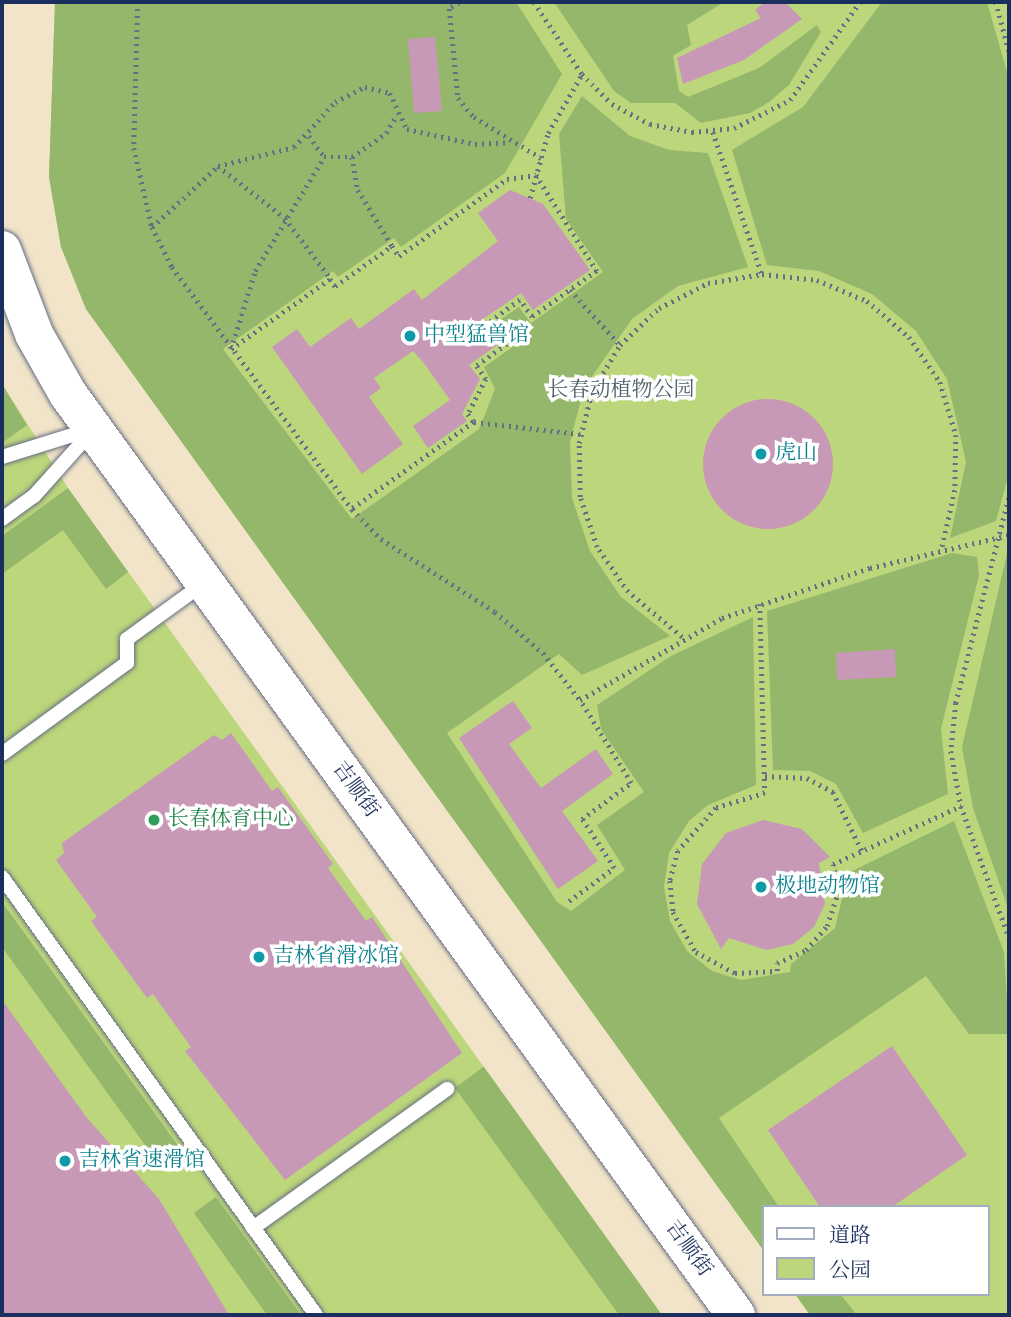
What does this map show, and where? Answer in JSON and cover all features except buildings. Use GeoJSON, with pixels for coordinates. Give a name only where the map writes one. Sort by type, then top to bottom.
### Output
{"type":"FeatureCollection","features":[{"type":"Feature","properties":{"kind":"main road","name":"吉顺街"},"geometry":{"type":"LineString","coordinates":[[2,250],[34,334],[94,429],[736,1315]]}},
{"type":"Feature","properties":{"kind":"lane"},"geometry":{"type":"LineString","coordinates":[[2,457],[94,429]]}},
{"type":"Feature","properties":{"kind":"lane"},"geometry":{"type":"LineString","coordinates":[[2,519],[34,496],[94,429]]}},
{"type":"Feature","properties":{"kind":"lane"},"geometry":{"type":"LineString","coordinates":[[2,754],[127,663],[127,639],[205,583]]}},
{"type":"Feature","properties":{"kind":"lane"},"geometry":{"type":"LineString","coordinates":[[2,877],[316,1315]]}},
{"type":"Feature","properties":{"kind":"lane"},"geometry":{"type":"LineString","coordinates":[[253,1228],[447,1089]]}},
{"type":"Feature","properties":{"kind":"path"},"geometry":{"type":"LineString","coordinates":[[138,2],[134,148],[152,227],[172,267],[352,509],[381,539],[495,612],[543,653],[580,700],[631,783],[582,819],[614,868],[569,901]]}},
{"type":"Feature","properties":{"kind":"path"},"geometry":{"type":"LineString","coordinates":[[459,2],[450,4],[458,98],[509,142],[541,158]]}},
{"type":"Feature","properties":{"kind":"path"},"geometry":{"type":"LineString","coordinates":[[534,2],[582,74],[630,116],[671,130],[713,132],[754,121],[789,100],[860,2]]}},
{"type":"Feature","properties":{"kind":"path"},"geometry":{"type":"LineString","coordinates":[[996,2],[1009,51]]}},
{"type":"Feature","properties":{"kind":"path"},"geometry":{"type":"LineString","coordinates":[[530,198],[560,106],[582,74]]}},
{"type":"Feature","properties":{"kind":"path"},"geometry":{"type":"LineString","coordinates":[[152,227],[218,166],[294,146],[309,136],[317,117],[365,87],[390,93],[397,115],[407,128],[435,137],[509,142]]}},
{"type":"Feature","properties":{"kind":"path"},"geometry":{"type":"LineString","coordinates":[[324,157],[352,157],[386,133],[397,115]]}},
{"type":"Feature","properties":{"kind":"path"},"geometry":{"type":"LineString","coordinates":[[713,132],[762,274]]}},
{"type":"Feature","properties":{"kind":"path"},"geometry":{"type":"LineString","coordinates":[[309,136],[324,157]]}},
{"type":"Feature","properties":{"kind":"path"},"geometry":{"type":"LineString","coordinates":[[231,349],[255,271],[324,157]]}},
{"type":"Feature","properties":{"kind":"path"},"geometry":{"type":"LineString","coordinates":[[352,157],[358,190],[399,256],[507,179],[536,175]]}},
{"type":"Feature","properties":{"kind":"path"},"geometry":{"type":"LineString","coordinates":[[218,166],[285,218],[335,286],[392,246]]}},
{"type":"Feature","properties":{"kind":"path"},"geometry":{"type":"LineString","coordinates":[[474,422],[468,414],[486,379],[477,366],[507,344],[491,321],[520,300],[532,317],[597,271],[536,175]]}},
{"type":"Feature","properties":{"kind":"path"},"geometry":{"type":"LineString","coordinates":[[682,637],[628,592],[597,547],[580,497],[580,434],[592,391],[620,345],[682,294],[762,274],[843,289],[890,317],[926,358],[956,435],[955,490],[942,548]]}},
{"type":"Feature","properties":{"kind":"path"},"geometry":{"type":"LineString","coordinates":[[231,349],[330,279]]}},
{"type":"Feature","properties":{"kind":"path"},"geometry":{"type":"LineString","coordinates":[[570,290],[620,345]]}},
{"type":"Feature","properties":{"kind":"path"},"geometry":{"type":"LineString","coordinates":[[352,509],[474,422],[580,434]]}},
{"type":"Feature","properties":{"kind":"path"},"geometry":{"type":"LineString","coordinates":[[1009,498],[996,540],[957,703],[951,751],[961,806],[1009,937]]}},
{"type":"Feature","properties":{"kind":"path"},"geometry":{"type":"LineString","coordinates":[[580,700],[682,637],[760,604],[942,548],[996,540],[1009,535]]}},
{"type":"Feature","properties":{"kind":"path"},"geometry":{"type":"LineString","coordinates":[[760,604],[765,793],[716,807],[698,822],[673,866],[676,920],[708,961],[735,973],[776,971],[777,962],[806,950],[827,926],[838,893],[833,864],[961,806]]}},
{"type":"Feature","properties":{"kind":"path"},"geometry":{"type":"LineString","coordinates":[[765,776],[807,778],[833,792],[862,851]]}},
{"type":"Feature","properties":{"kind":"green space","name":"长春动植物公园"},"geometry":{"type":"Polygon","coordinates":[[[55,2],[1009,2],[1009,1315],[810,1315],[796,1296],[990,1296],[990,1205],[762,1205],[762,1248],[86,309],[61,247],[49,177],[55,2]]]}},
{"type":"Feature","properties":{"kind":"green space"},"geometry":{"type":"Polygon","coordinates":[[[55,2],[516,2],[562,74],[505,173],[401,247],[394,238],[338,277],[333,271],[223,349],[352,519],[479,429],[495,389],[484,367],[514,346],[497,322],[519,307],[531,323],[603,272],[566,219],[559,134],[582,96],[630,136],[669,150],[708,153],[748,267],[678,286],[632,319],[584,388],[570,442],[572,498],[590,551],[621,597],[670,636],[582,675],[559,654],[447,733],[557,902],[571,911],[625,870],[597,825],[644,792],[601,729],[597,705],[671,656],[753,617],[756,785],[708,805],[689,821],[669,853],[664,887],[670,921],[687,951],[712,971],[741,980],[790,972],[791,964],[835,928],[848,873],[954,821],[1004,952],[1009,1034],[969,1034],[926,976],[719,1118],[778,1205],[762,1205],[762,1248],[86,309],[61,247],[49,177],[55,2]]]}},
{"type":"Feature","properties":{"kind":"green space"},"geometry":{"type":"Polygon","coordinates":[[[554,2],[724,2],[687,25],[691,45],[673,56],[679,91],[688,97],[759,68],[817,25],[821,32],[789,85],[769,102],[750,113],[701,123],[675,103],[631,103],[614,91],[554,2]]]}},
{"type":"Feature","properties":{"kind":"green space"},"geometry":{"type":"Polygon","coordinates":[[[882,2],[987,2],[1009,79],[1009,473],[996,521],[950,538],[966,462],[947,379],[916,331],[872,294],[819,271],[767,265],[732,150],[803,107],[882,2]]]}},
{"type":"Feature","properties":{"kind":"green space","name":"长春体育中心"},"geometry":{"type":"Polygon","coordinates":[[[2,384],[68,488],[662,1315],[2,1315],[2,384]]]}},
{"type":"Feature","properties":{"kind":"green space"},"geometry":{"type":"Polygon","coordinates":[[[2,384],[27,425],[2,443],[2,384]]]}},
{"type":"Feature","properties":{"kind":"green space"},"geometry":{"type":"Polygon","coordinates":[[[68,488],[128,572],[106,589],[63,530],[2,574],[2,536],[68,488]]]}},
{"type":"Feature","properties":{"kind":"green space"},"geometry":{"type":"Polygon","coordinates":[[[1009,545],[1009,911],[973,808],[962,747],[1009,545]]]}},
{"type":"Feature","properties":{"kind":"green space"},"geometry":{"type":"Polygon","coordinates":[[[952,553],[977,557],[979,575],[941,729],[948,794],[863,833],[836,784],[810,771],[773,770],[767,611],[952,553]]]}},
{"type":"Feature","properties":{"kind":"green space"},"geometry":{"type":"Polygon","coordinates":[[[2,902],[179,1147],[158,1163],[2,947],[2,902]]]}},
{"type":"Feature","properties":{"kind":"green space"},"geometry":{"type":"Polygon","coordinates":[[[483,1067],[662,1315],[619,1315],[455,1088],[483,1067]]]}},
{"type":"Feature","properties":{"kind":"green space"},"geometry":{"type":"Polygon","coordinates":[[[216,1197],[301,1315],[267,1315],[194,1213],[216,1197]]]}},
{"type":"Feature","properties":{"kind":"green space"},"geometry":{"type":"Polygon","coordinates":[[[796,1296],[842,1296],[857,1315],[810,1315],[796,1296]]]}},
{"type":"Feature","properties":{"kind":"place","name":"中型猛兽馆"},"geometry":{"type":"Point","coordinates":[410,336]}},
{"type":"Feature","properties":{"kind":"place","name":"虎山"},"geometry":{"type":"Point","coordinates":[761,454]}},
{"type":"Feature","properties":{"kind":"place","name":"长春体育中心"},"geometry":{"type":"Point","coordinates":[154,820]}},
{"type":"Feature","properties":{"kind":"place","name":"极地动物馆"},"geometry":{"type":"Point","coordinates":[761,887]}},
{"type":"Feature","properties":{"kind":"place","name":"吉林省滑冰馆"},"geometry":{"type":"Point","coordinates":[259,957]}},
{"type":"Feature","properties":{"kind":"place","name":"吉林省速滑馆"},"geometry":{"type":"Point","coordinates":[65,1161]}}]}
